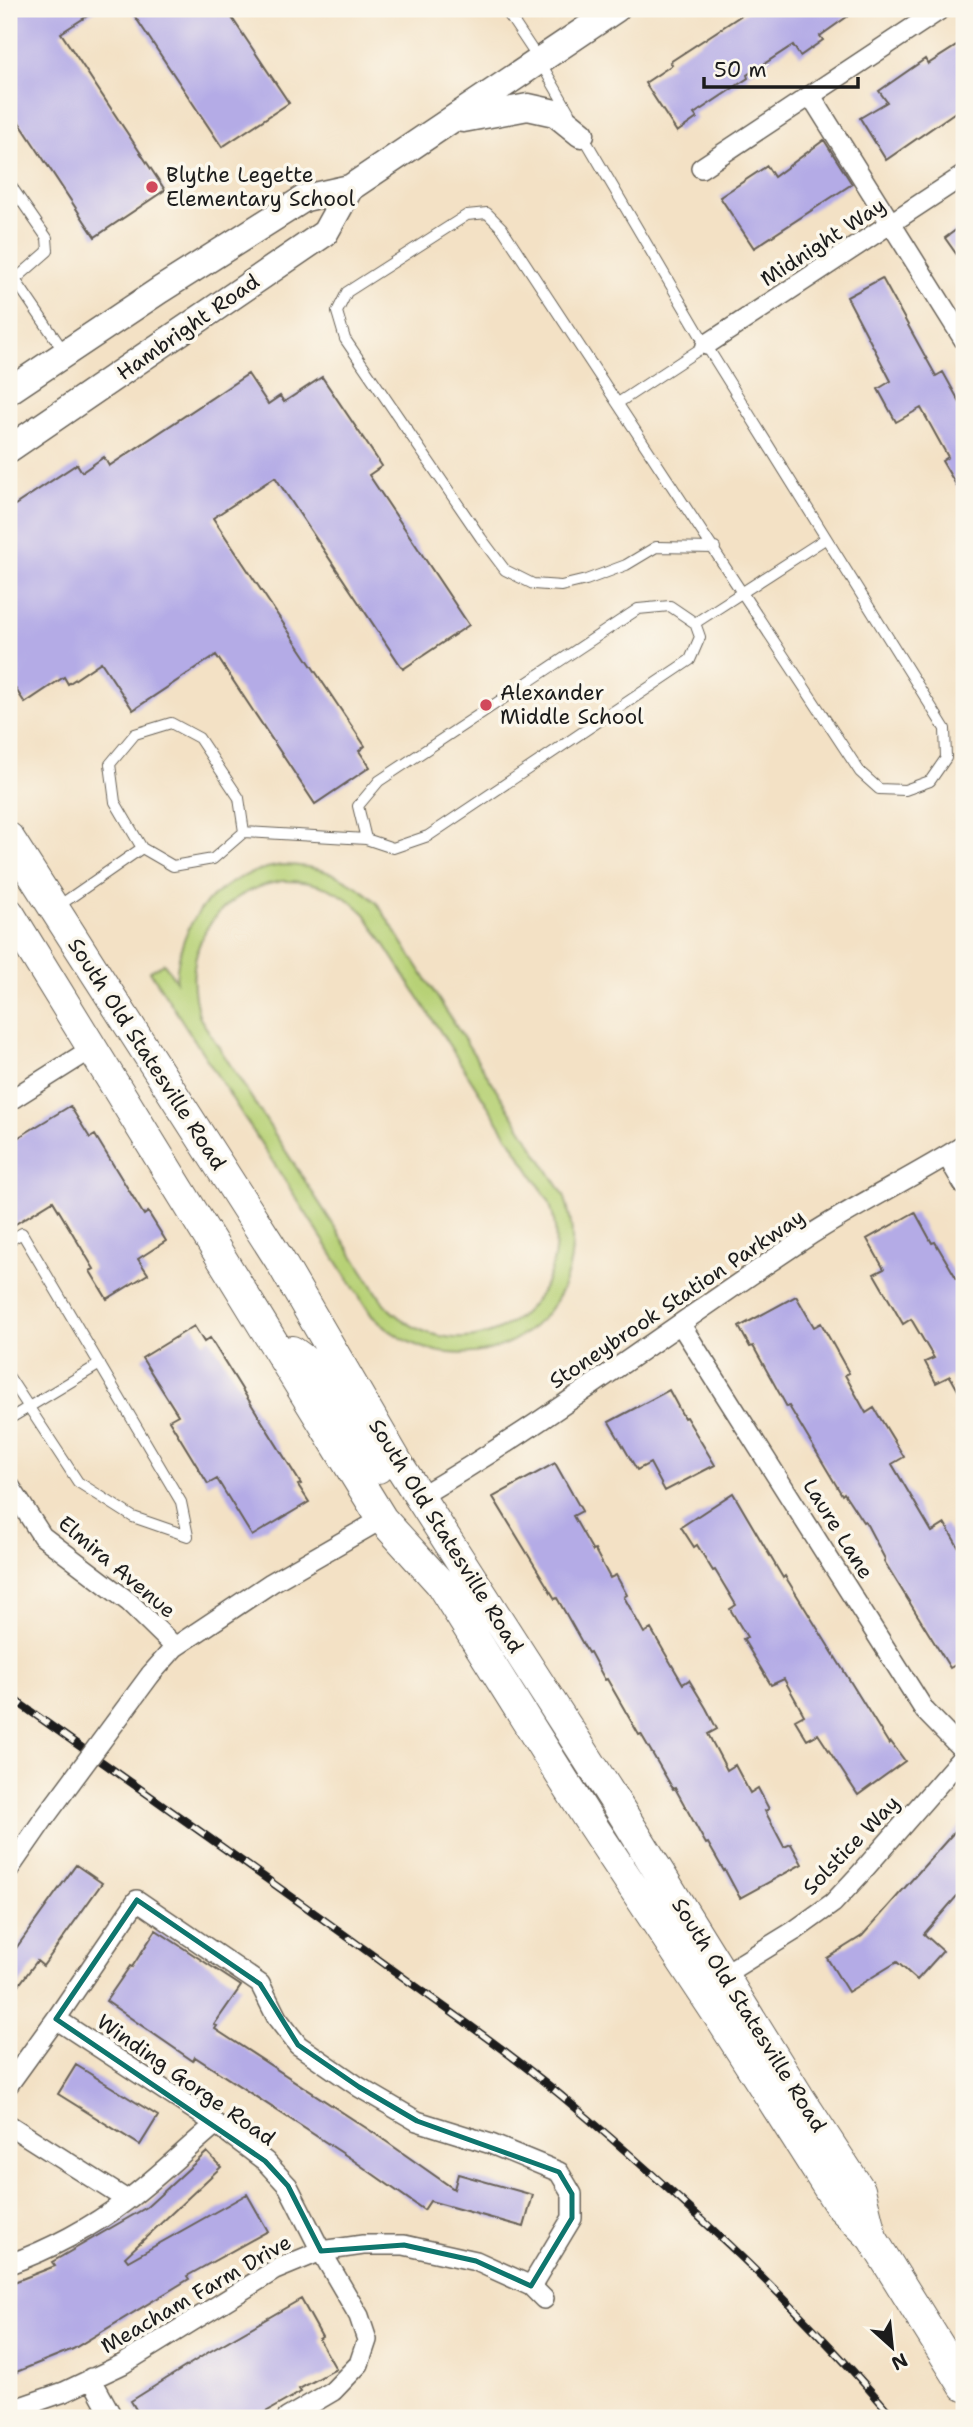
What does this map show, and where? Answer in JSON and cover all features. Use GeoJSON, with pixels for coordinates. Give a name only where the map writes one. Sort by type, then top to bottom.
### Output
{"type":"FeatureCollection","features":[{"type":"Feature","properties":{"kind":"main road","name":"Hambright Road"},"geometry":{"type":"LineString","coordinates":[[9,391],[305,198],[350,188],[616,9]]}},
{"type":"Feature","properties":{"kind":"main road"},"geometry":{"type":"LineString","coordinates":[[447,122],[528,107],[555,113],[581,134]]}},
{"type":"Feature","properties":{"kind":"main road","name":"Hambright Road"},"geometry":{"type":"LineString","coordinates":[[9,449],[325,233],[350,188]]}},
{"type":"Feature","properties":{"kind":"main road","name":"South Old Statesville Road"},"geometry":{"type":"LineString","coordinates":[[9,838],[279,1259],[419,1497],[566,1724],[860,2190],[872,2238]]}},
{"type":"Feature","properties":{"kind":"main road","name":"South Old Statesville Road"},"geometry":{"type":"LineString","coordinates":[[9,913],[382,1519],[440,1583],[588,1819],[839,2205],[872,2238],[964,2386]]}},
{"type":"Feature","properties":{"kind":"main road"},"geometry":{"type":"LineString","coordinates":[[273,1341],[295,1352],[311,1365],[387,1482],[397,1492],[419,1497]]}},
{"type":"Feature","properties":{"kind":"main road"},"geometry":{"type":"LineString","coordinates":[[382,1519],[395,1517],[414,1522],[505,1657],[566,1724]]}},
{"type":"Feature","properties":{"kind":"street"},"geometry":{"type":"LineString","coordinates":[[701,168],[941,9]]}},
{"type":"Feature","properties":{"kind":"street"},"geometry":{"type":"LineString","coordinates":[[811,96],[964,340]]}},
{"type":"Feature","properties":{"kind":"street","name":"Midnight Way"},"geometry":{"type":"LineString","coordinates":[[706,345],[964,175]]}},
{"type":"Feature","properties":{"kind":"street"},"geometry":{"type":"LineString","coordinates":[[9,1101],[93,1048]]}},
{"type":"Feature","properties":{"kind":"street","name":"Stoneybrook Station Parkway"},"geometry":{"type":"LineString","coordinates":[[419,1497],[466,1469],[681,1325],[805,1238],[964,1145]]}},
{"type":"Feature","properties":{"kind":"street"},"geometry":{"type":"LineString","coordinates":[[947,1156],[964,1185]]}},
{"type":"Feature","properties":{"kind":"street","name":"Laure Lane"},"geometry":{"type":"LineString","coordinates":[[681,1325],[925,1711],[964,1753]]}},
{"type":"Feature","properties":{"kind":"street","name":"Elmira Avenue"},"geometry":{"type":"LineString","coordinates":[[9,1485],[42,1536],[129,1602],[175,1647]]}},
{"type":"Feature","properties":{"kind":"street"},"geometry":{"type":"LineString","coordinates":[[12,1859],[150,1674],[175,1647],[271,1583],[382,1519]]}},
{"type":"Feature","properties":{"kind":"street","name":"Solstice Way"},"geometry":{"type":"LineString","coordinates":[[723,1975],[833,1903],[964,1753]]}},
{"type":"Feature","properties":{"kind":"street","name":"Meacham Farm Drive"},"geometry":{"type":"LineString","coordinates":[[9,2411],[64,2392],[123,2364],[275,2270],[321,2251],[363,2245],[404,2245],[476,2261],[538,2292],[572,2218],[572,2194],[559,2172],[491,2144],[417,2121],[359,2087],[298,2045],[277,2018],[260,1984],[137,1900],[56,2019]]}},
{"type":"Feature","properties":{"kind":"street"},"geometry":{"type":"LineString","coordinates":[[9,2084],[56,2019]]}},
{"type":"Feature","properties":{"kind":"street","name":"Winding Gorge Road"},"geometry":{"type":"LineString","coordinates":[[56,2019],[216,2124],[265,2161],[288,2186],[321,2251],[359,2316],[367,2340],[359,2364],[332,2391],[287,2418]]}},
{"type":"Feature","properties":{"kind":"street"},"geometry":{"type":"LineString","coordinates":[[9,2264],[95,2222],[127,2200],[216,2124]]}},
{"type":"Feature","properties":{"kind":"street"},"geometry":{"type":"LineString","coordinates":[[9,2125],[127,2200]]}},
{"type":"Feature","properties":{"kind":"street"},"geometry":{"type":"LineString","coordinates":[[91,2378],[113,2418]]}},
{"type":"Feature","properties":{"kind":"lane"},"geometry":{"type":"LineString","coordinates":[[505,9],[539,60],[706,345],[944,729],[946,758],[930,781],[905,790],[879,789],[860,772],[715,548],[502,228],[487,213],[467,215],[348,292],[337,312],[345,339],[505,570],[533,584],[561,586],[626,565],[656,547],[715,548]]}},
{"type":"Feature","properties":{"kind":"lane"},"geometry":{"type":"LineString","coordinates":[[9,183],[47,238],[48,251],[12,283],[65,353]]}},
{"type":"Feature","properties":{"kind":"lane"},"geometry":{"type":"LineString","coordinates":[[618,403],[706,345]]}},
{"type":"Feature","properties":{"kind":"lane"},"geometry":{"type":"LineString","coordinates":[[695,623],[825,539]]}},
{"type":"Feature","properties":{"kind":"lane"},"geometry":{"type":"LineString","coordinates":[[244,832],[239,798],[199,738],[171,723],[135,734],[110,764],[115,802],[142,848],[173,866],[212,859],[244,832],[366,839],[393,848],[428,836],[690,660],[700,638],[695,623],[670,606],[638,609],[379,781],[358,806],[366,839]]}},
{"type":"Feature","properties":{"kind":"lane"},"geometry":{"type":"LineString","coordinates":[[54,909],[142,848]]}},
{"type":"Feature","properties":{"kind":"lane"},"geometry":{"type":"LineString","coordinates":[[9,1241],[22,1233],[181,1502],[188,1536],[133,1517],[78,1482],[9,1377]]}},
{"type":"Feature","properties":{"kind":"lane"},"geometry":{"type":"LineString","coordinates":[[9,1419],[100,1364]]}},
{"type":"Feature","properties":{"kind":"highlighted area"},"geometry":{"type":"Polygon","coordinates":[[[137,1900],[260,1984],[298,2045],[359,2087],[417,2121],[559,2172],[572,2194],[572,2218],[531,2286],[476,2261],[404,2245],[321,2251],[288,2186],[265,2161],[56,2019],[137,1900]]]}},
{"type":"Feature","properties":{"kind":"green space"},"geometry":{"type":"Polygon","coordinates":[[[281,865],[321,870],[356,886],[377,903],[564,1195],[572,1240],[566,1279],[547,1312],[520,1336],[486,1351],[449,1353],[410,1342],[372,1316],[150,971],[164,963],[176,981],[185,937],[206,903],[238,879],[281,865]],[[282,881],[258,888],[237,898],[220,912],[207,928],[198,948],[194,970],[194,993],[200,1018],[385,1305],[416,1328],[449,1338],[482,1335],[510,1323],[534,1302],[550,1274],[556,1239],[549,1201],[365,914],[347,899],[327,888],[282,881]]]}},
{"type":"Feature","properties":{"kind":"building"},"geometry":{"type":"Polygon","coordinates":[[[9,9],[98,9],[61,33],[165,190],[95,237],[9,107],[9,9]]]}},
{"type":"Feature","properties":{"kind":"building"},"geometry":{"type":"Polygon","coordinates":[[[130,9],[226,9],[289,103],[222,147],[130,9]]]}},
{"type":"Feature","properties":{"kind":"building"},"geometry":{"type":"Polygon","coordinates":[[[751,9],[858,9],[820,36],[823,40],[800,56],[793,45],[747,75],[748,78],[694,114],[697,118],[677,132],[645,83],[672,65],[670,62],[751,9]]]}},
{"type":"Feature","properties":{"kind":"building"},"geometry":{"type":"Polygon","coordinates":[[[958,45],[964,56],[964,106],[886,160],[860,118],[887,102],[879,91],[925,59],[928,64],[958,45]]]}},
{"type":"Feature","properties":{"kind":"building"},"geometry":{"type":"Polygon","coordinates":[[[824,140],[852,184],[754,248],[720,197],[767,166],[774,177],[824,140]]]}},
{"type":"Feature","properties":{"kind":"building"},"geometry":{"type":"Polygon","coordinates":[[[964,224],[964,265],[945,238],[964,224]]]}},
{"type":"Feature","properties":{"kind":"building"},"geometry":{"type":"Polygon","coordinates":[[[882,278],[936,376],[943,372],[964,410],[964,498],[942,461],[948,457],[921,408],[896,422],[878,389],[891,381],[847,297],[882,278]]]}},
{"type":"Feature","properties":{"kind":"building"},"geometry":{"type":"Polygon","coordinates":[[[248,374],[268,404],[280,396],[284,402],[322,377],[382,466],[369,475],[469,625],[403,669],[275,477],[213,518],[365,746],[359,751],[370,767],[315,804],[216,655],[133,710],[101,662],[68,684],[64,677],[25,703],[9,679],[9,509],[77,464],[82,472],[104,457],[109,466],[248,374]]]}},
{"type":"Feature","properties":{"kind":"building"},"geometry":{"type":"Polygon","coordinates":[[[70,1106],[90,1138],[95,1135],[144,1215],[148,1212],[166,1241],[138,1259],[148,1274],[107,1299],[90,1271],[94,1269],[53,1201],[9,1228],[9,1143],[70,1106]]]}},
{"type":"Feature","properties":{"kind":"building"},"geometry":{"type":"Polygon","coordinates":[[[915,1212],[964,1291],[964,1401],[950,1376],[936,1383],[925,1362],[934,1358],[911,1319],[903,1324],[874,1274],[884,1269],[867,1239],[915,1212]]]}},
{"type":"Feature","properties":{"kind":"building"},"geometry":{"type":"Polygon","coordinates":[[[796,1296],[814,1327],[821,1323],[849,1373],[845,1375],[866,1413],[874,1408],[904,1457],[892,1464],[932,1532],[945,1524],[964,1557],[964,1660],[950,1668],[884,1561],[865,1521],[863,1522],[844,1493],[842,1495],[739,1327],[796,1296]]]}},
{"type":"Feature","properties":{"kind":"building"},"geometry":{"type":"Polygon","coordinates":[[[194,1326],[204,1342],[210,1338],[301,1484],[298,1485],[309,1502],[252,1536],[217,1479],[208,1484],[169,1420],[178,1415],[142,1358],[194,1326]]]}},
{"type":"Feature","properties":{"kind":"building"},"geometry":{"type":"Polygon","coordinates":[[[669,1390],[715,1465],[665,1491],[650,1463],[637,1470],[609,1422],[669,1390]]]}},
{"type":"Feature","properties":{"kind":"building"},"geometry":{"type":"Polygon","coordinates":[[[555,1463],[582,1511],[573,1516],[593,1551],[595,1550],[610,1578],[616,1575],[627,1595],[624,1597],[644,1633],[651,1629],[683,1684],[689,1680],[706,1708],[717,1729],[708,1734],[727,1770],[735,1765],[750,1793],[758,1788],[769,1809],[765,1811],[784,1847],[791,1844],[802,1864],[740,1898],[675,1788],[673,1789],[641,1734],[639,1735],[493,1497],[555,1463]]]}},
{"type":"Feature","properties":{"kind":"building"},"geometry":{"type":"Polygon","coordinates":[[[733,1493],[783,1578],[785,1576],[889,1744],[891,1742],[905,1761],[858,1795],[818,1734],[807,1740],[795,1720],[804,1715],[784,1679],[771,1685],[743,1639],[747,1637],[730,1609],[736,1605],[715,1570],[713,1571],[697,1545],[694,1547],[681,1527],[733,1493]]]}},
{"type":"Feature","properties":{"kind":"building"},"geometry":{"type":"Polygon","coordinates":[[[964,1821],[964,1888],[924,1934],[943,1951],[917,1980],[897,1962],[848,1992],[827,1958],[862,1936],[964,1821]]]}},
{"type":"Feature","properties":{"kind":"building"},"geometry":{"type":"Polygon","coordinates":[[[76,1865],[102,1883],[43,1966],[37,1961],[9,1998],[9,1958],[76,1865]]]}},
{"type":"Feature","properties":{"kind":"building"},"geometry":{"type":"Polygon","coordinates":[[[156,1930],[241,1986],[214,2025],[217,2026],[215,2029],[454,2189],[458,2174],[533,2195],[524,2227],[430,2201],[424,2210],[350,2158],[195,2057],[193,2061],[106,2001],[156,1930]]]}},
{"type":"Feature","properties":{"kind":"building"},"geometry":{"type":"Polygon","coordinates":[[[76,2065],[158,2116],[140,2145],[58,2094],[76,2065]]]}},
{"type":"Feature","properties":{"kind":"building"},"geometry":{"type":"Polygon","coordinates":[[[207,2152],[221,2167],[125,2257],[128,2261],[247,2194],[268,2231],[187,2276],[189,2279],[73,2349],[9,2375],[9,2284],[55,2266],[52,2262],[147,2207],[207,2152]]]}},
{"type":"Feature","properties":{"kind":"building"},"geometry":{"type":"Polygon","coordinates":[[[301,2299],[336,2369],[255,2418],[141,2418],[131,2401],[301,2299]]]}},
{"type":"Feature","properties":{"kind":"railway"},"geometry":{"type":"LineString","coordinates":[[9,1696],[345,1935],[555,2091],[619,2145],[742,2257],[858,2376],[894,2418]]}},
{"type":"Feature","properties":{"kind":"place","name":"Blythe Legette Elementary School"},"geometry":{"type":"Point","coordinates":[152,187]}},
{"type":"Feature","properties":{"kind":"place","name":"Alexander Middle School"},"geometry":{"type":"Point","coordinates":[486,705]}}]}
